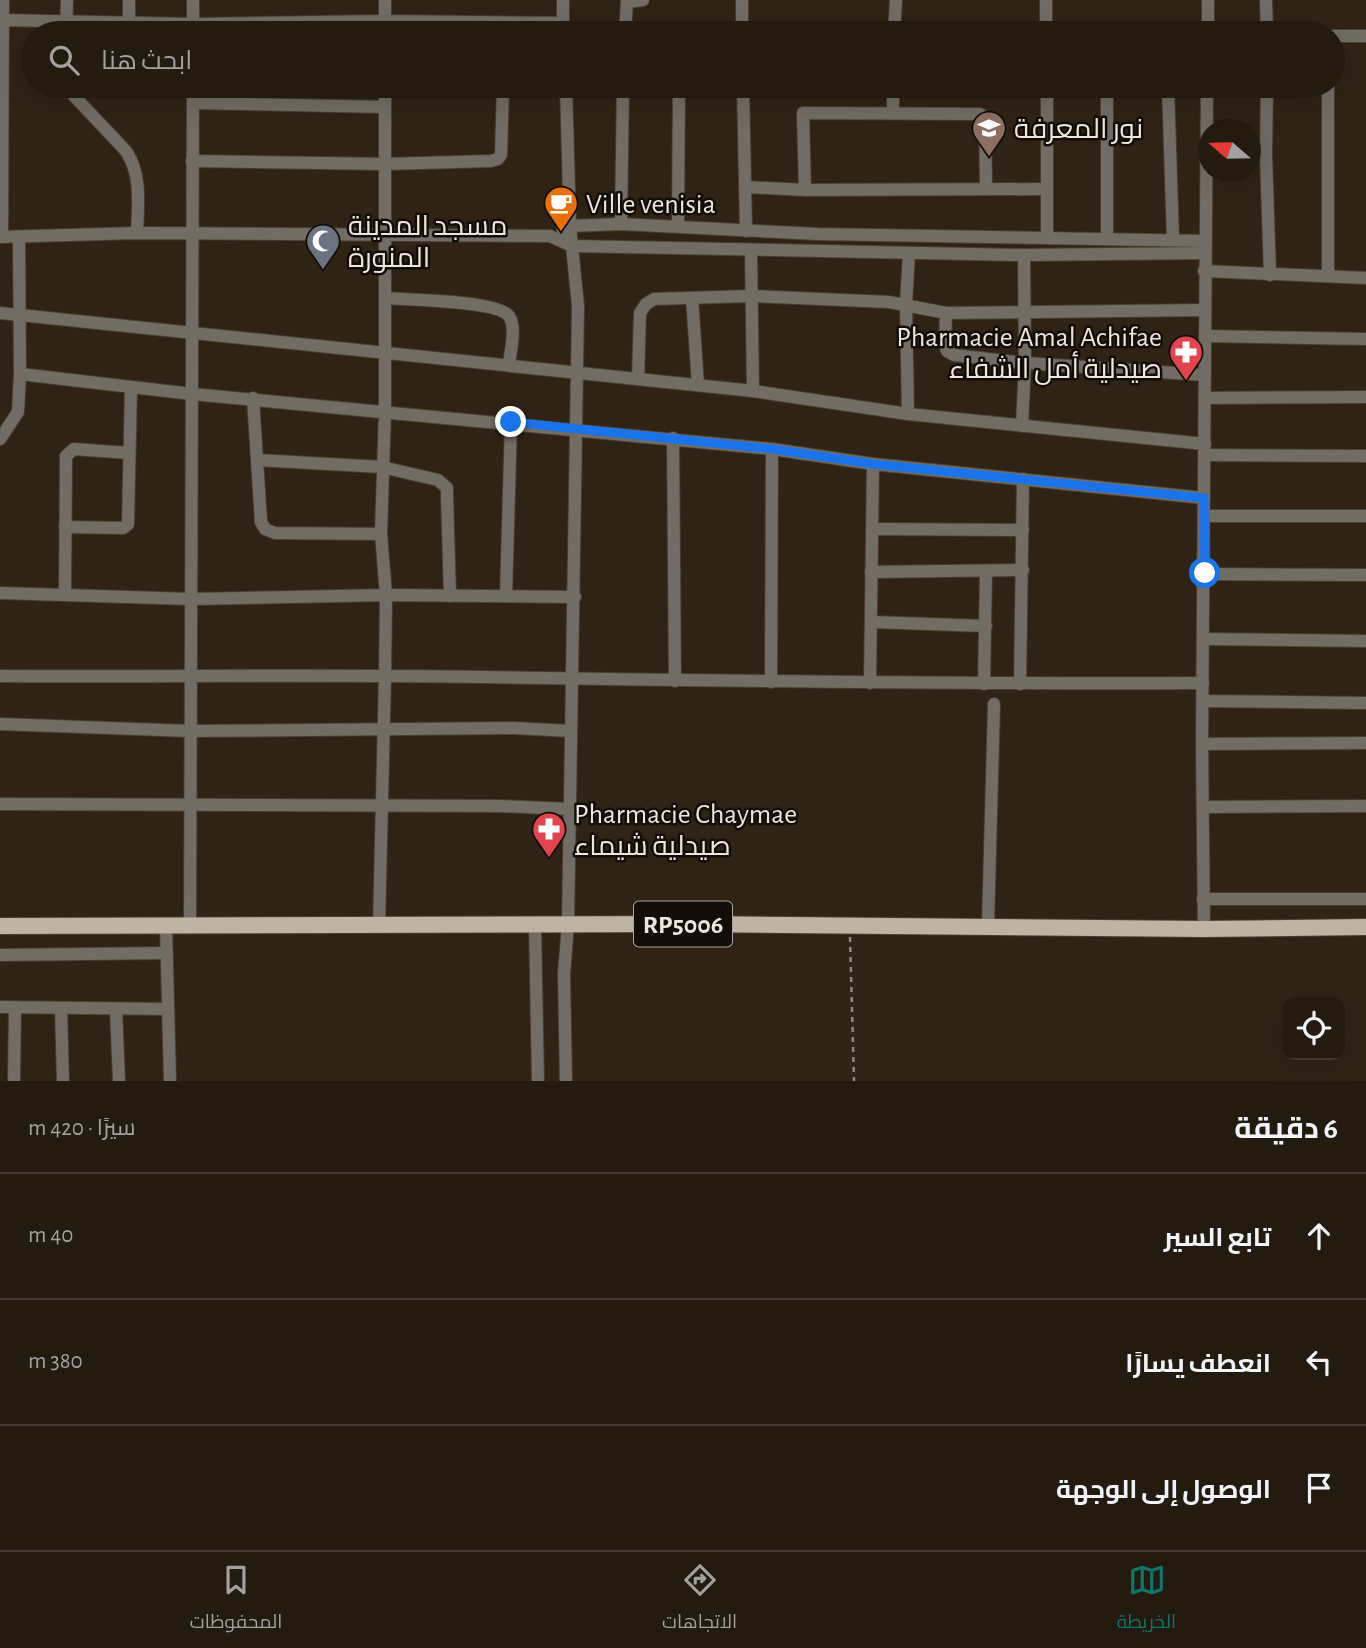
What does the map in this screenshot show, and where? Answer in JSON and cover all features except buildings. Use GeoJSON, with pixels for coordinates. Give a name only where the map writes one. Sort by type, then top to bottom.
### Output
{"type":"FeatureCollection","features":[{"type":"Feature","properties":{"kind":"main road","name":"RP5006"},"geometry":{"type":"LineString","coordinates":[[0,926],[849,925],[1204,929],[1366,927]]}},
{"type":"Feature","properties":{"kind":"street"},"geometry":{"type":"LineString","coordinates":[[3,0],[1,237],[137,233],[550,236],[572,246],[1024,255],[1205,247]]}},
{"type":"Feature","properties":{"kind":"street"},"geometry":{"type":"LineString","coordinates":[[66,0],[66,21]]}},
{"type":"Feature","properties":{"kind":"street"},"geometry":{"type":"LineString","coordinates":[[129,0],[129,21]]}},
{"type":"Feature","properties":{"kind":"street"},"geometry":{"type":"LineString","coordinates":[[193,0],[193,21]]}},
{"type":"Feature","properties":{"kind":"street"},"geometry":{"type":"LineString","coordinates":[[385,0],[385,21]]}},
{"type":"Feature","properties":{"kind":"street"},"geometry":{"type":"LineString","coordinates":[[562,0],[562,21]]}},
{"type":"Feature","properties":{"kind":"street"},"geometry":{"type":"LineString","coordinates":[[626,21],[627,1],[643,0]]}},
{"type":"Feature","properties":{"kind":"street"},"geometry":{"type":"LineString","coordinates":[[741,21],[742,0]]}},
{"type":"Feature","properties":{"kind":"street"},"geometry":{"type":"LineString","coordinates":[[895,21],[896,0]]}},
{"type":"Feature","properties":{"kind":"street"},"geometry":{"type":"LineString","coordinates":[[1046,0],[1046,21]]}},
{"type":"Feature","properties":{"kind":"street"},"geometry":{"type":"LineString","coordinates":[[1208,0],[1208,21]]}},
{"type":"Feature","properties":{"kind":"street"},"geometry":{"type":"LineString","coordinates":[[1266,0],[1267,21]]}},
{"type":"Feature","properties":{"kind":"street"},"geometry":{"type":"LineString","coordinates":[[1,20],[21,22]]}},
{"type":"Feature","properties":{"kind":"street"},"geometry":{"type":"LineString","coordinates":[[1345,36],[1366,36]]}},
{"type":"Feature","properties":{"kind":"street"},"geometry":{"type":"LineString","coordinates":[[76,98],[132,160],[138,190],[137,233]]}},
{"type":"Feature","properties":{"kind":"street"},"geometry":{"type":"LineString","coordinates":[[190,925],[193,98]]}},
{"type":"Feature","properties":{"kind":"street"},"geometry":{"type":"LineString","coordinates":[[379,926],[386,595],[381,534],[385,411],[385,98]]}},
{"type":"Feature","properties":{"kind":"street"},"geometry":{"type":"LineString","coordinates":[[192,161],[385,164],[482,162],[498,159],[501,155],[503,98]]}},
{"type":"Feature","properties":{"kind":"street"},"geometry":{"type":"LineString","coordinates":[[566,98],[570,226],[578,291],[575,597],[568,925],[564,974],[566,1081]]}},
{"type":"Feature","properties":{"kind":"street"},"geometry":{"type":"LineString","coordinates":[[621,224],[623,98]]}},
{"type":"Feature","properties":{"kind":"street"},"geometry":{"type":"LineString","coordinates":[[678,226],[679,98]]}},
{"type":"Feature","properties":{"kind":"street"},"geometry":{"type":"LineString","coordinates":[[743,98],[746,231]]}},
{"type":"Feature","properties":{"kind":"street"},"geometry":{"type":"LineString","coordinates":[[892,113],[893,98]]}},
{"type":"Feature","properties":{"kind":"street"},"geometry":{"type":"LineString","coordinates":[[1047,98],[1047,238]]}},
{"type":"Feature","properties":{"kind":"street"},"geometry":{"type":"LineString","coordinates":[[1107,98],[1107,239]]}},
{"type":"Feature","properties":{"kind":"street"},"geometry":{"type":"LineString","coordinates":[[1168,98],[1173,240]]}},
{"type":"Feature","properties":{"kind":"street"},"geometry":{"type":"LineString","coordinates":[[1204,929],[1202,744],[1207,98]]}},
{"type":"Feature","properties":{"kind":"street"},"geometry":{"type":"LineString","coordinates":[[1267,98],[1270,275]]}},
{"type":"Feature","properties":{"kind":"street"},"geometry":{"type":"LineString","coordinates":[[1328,98],[1328,276]]}},
{"type":"Feature","properties":{"kind":"street"},"geometry":{"type":"LineString","coordinates":[[193,103],[385,107]]}},
{"type":"Feature","properties":{"kind":"street"},"geometry":{"type":"LineString","coordinates":[[805,190],[803,113],[983,115],[986,187]]}},
{"type":"Feature","properties":{"kind":"street"},"geometry":{"type":"LineString","coordinates":[[746,187],[805,190],[986,187],[1048,189]]}},
{"type":"Feature","properties":{"kind":"street"},"geometry":{"type":"LineString","coordinates":[[550,236],[570,226],[621,224],[746,231],[1173,240],[1205,247]]}},
{"type":"Feature","properties":{"kind":"street"},"geometry":{"type":"LineString","coordinates":[[0,439],[18,412],[19,238]]}},
{"type":"Feature","properties":{"kind":"street"},"geometry":{"type":"LineString","coordinates":[[751,250],[753,391]]}},
{"type":"Feature","properties":{"kind":"street"},"geometry":{"type":"LineString","coordinates":[[908,414],[906,304],[909,253]]}},
{"type":"Feature","properties":{"kind":"street"},"geometry":{"type":"LineString","coordinates":[[1022,426],[1025,363],[1024,255]]}},
{"type":"Feature","properties":{"kind":"street"},"geometry":{"type":"LineString","coordinates":[[1205,271],[1366,278]]}},
{"type":"Feature","properties":{"kind":"street"},"geometry":{"type":"LineString","coordinates":[[638,379],[640,313],[643,307],[654,299],[750,296],[906,304],[946,313],[1204,310]]}},
{"type":"Feature","properties":{"kind":"street"},"geometry":{"type":"LineString","coordinates":[[385,298],[483,305],[503,312],[509,317],[512,326],[509,365]]}},
{"type":"Feature","properties":{"kind":"street"},"geometry":{"type":"LineString","coordinates":[[692,298],[698,385]]}},
{"type":"Feature","properties":{"kind":"street"},"geometry":{"type":"LineString","coordinates":[[0,313],[753,391],[908,414],[1206,450],[1366,456]]}},
{"type":"Feature","properties":{"kind":"street"},"geometry":{"type":"LineString","coordinates":[[946,313],[945,344],[947,351],[954,355],[1025,363],[1204,375]]}},
{"type":"Feature","properties":{"kind":"street"},"geometry":{"type":"LineString","coordinates":[[1205,336],[1366,339]]}},
{"type":"Feature","properties":{"kind":"street"},"geometry":{"type":"LineString","coordinates":[[20,374],[192,394],[673,438],[873,464],[1204,498]]}},
{"type":"Feature","properties":{"kind":"street"},"geometry":{"type":"LineString","coordinates":[[65,527],[123,528],[128,524],[131,387]]}},
{"type":"Feature","properties":{"kind":"street"},"geometry":{"type":"LineString","coordinates":[[1206,398],[1366,397]]}},
{"type":"Feature","properties":{"kind":"street"},"geometry":{"type":"LineString","coordinates":[[253,398],[261,522],[269,531],[381,534]]}},
{"type":"Feature","properties":{"kind":"street"},"geometry":{"type":"LineString","coordinates":[[506,596],[511,422]]}},
{"type":"Feature","properties":{"kind":"street"},"geometry":{"type":"LineString","coordinates":[[673,438],[675,681]]}},
{"type":"Feature","properties":{"kind":"street"},"geometry":{"type":"LineString","coordinates":[[65,595],[65,460],[68,453],[74,449],[129,453]]}},
{"type":"Feature","properties":{"kind":"street"},"geometry":{"type":"LineString","coordinates":[[771,682],[772,449]]}},
{"type":"Feature","properties":{"kind":"street"},"geometry":{"type":"LineString","coordinates":[[257,460],[382,467],[438,480],[447,488],[450,596]]}},
{"type":"Feature","properties":{"kind":"street"},"geometry":{"type":"LineString","coordinates":[[870,683],[873,464]]}},
{"type":"Feature","properties":{"kind":"street"},"geometry":{"type":"LineString","coordinates":[[1020,684],[1023,479]]}},
{"type":"Feature","properties":{"kind":"street"},"geometry":{"type":"LineString","coordinates":[[1205,516],[1366,516]]}},
{"type":"Feature","properties":{"kind":"street"},"geometry":{"type":"LineString","coordinates":[[872,529],[1023,530]]}},
{"type":"Feature","properties":{"kind":"street"},"geometry":{"type":"LineString","coordinates":[[872,572],[1023,570]]}},
{"type":"Feature","properties":{"kind":"street"},"geometry":{"type":"LineString","coordinates":[[984,684],[986,571]]}},
{"type":"Feature","properties":{"kind":"street"},"geometry":{"type":"LineString","coordinates":[[1205,573],[1366,575]]}},
{"type":"Feature","properties":{"kind":"street"},"geometry":{"type":"LineString","coordinates":[[0,593],[191,598],[386,595],[575,597]]}},
{"type":"Feature","properties":{"kind":"street"},"geometry":{"type":"LineString","coordinates":[[872,622],[986,626]]}},
{"type":"Feature","properties":{"kind":"street"},"geometry":{"type":"LineString","coordinates":[[1204,639],[1366,641]]}},
{"type":"Feature","properties":{"kind":"street"},"geometry":{"type":"LineString","coordinates":[[0,676],[385,677],[984,684],[1203,683]]}},
{"type":"Feature","properties":{"kind":"street"},"geometry":{"type":"LineString","coordinates":[[1203,701],[1366,703]]}},
{"type":"Feature","properties":{"kind":"street"},"geometry":{"type":"LineString","coordinates":[[988,926],[994,704]]}},
{"type":"Feature","properties":{"kind":"street"},"geometry":{"type":"LineString","coordinates":[[0,724],[190,731],[514,728],[571,731]]}},
{"type":"Feature","properties":{"kind":"street"},"geometry":{"type":"LineString","coordinates":[[1202,744],[1366,743]]}},
{"type":"Feature","properties":{"kind":"street"},"geometry":{"type":"LineString","coordinates":[[0,804],[500,806],[569,809]]}},
{"type":"Feature","properties":{"kind":"street"},"geometry":{"type":"LineString","coordinates":[[1203,807],[1366,806]]}},
{"type":"Feature","properties":{"kind":"street"},"geometry":{"type":"LineString","coordinates":[[1203,899],[1366,899]]}},
{"type":"Feature","properties":{"kind":"street"},"geometry":{"type":"LineString","coordinates":[[166,925],[170,1081]]}},
{"type":"Feature","properties":{"kind":"street"},"geometry":{"type":"LineString","coordinates":[[535,925],[538,1081]]}},
{"type":"Feature","properties":{"kind":"street"},"geometry":{"type":"LineString","coordinates":[[0,955],[167,953]]}},
{"type":"Feature","properties":{"kind":"street"},"geometry":{"type":"LineString","coordinates":[[0,1007],[168,1009]]}},
{"type":"Feature","properties":{"kind":"street"},"geometry":{"type":"LineString","coordinates":[[14,1081],[15,1007]]}},
{"type":"Feature","properties":{"kind":"street"},"geometry":{"type":"LineString","coordinates":[[61,1008],[63,1081]]}},
{"type":"Feature","properties":{"kind":"street"},"geometry":{"type":"LineString","coordinates":[[116,1009],[119,1081]]}},
{"type":"Feature","properties":{"kind":"path"},"geometry":{"type":"LineString","coordinates":[[849,925],[854,1081]]}},
{"type":"Feature","properties":{"kind":"place","name":"نور المعرفة"},"geometry":{"type":"Point","coordinates":[989,158]}},
{"type":"Feature","properties":{"kind":"place","name":"Ville venisia"},"geometry":{"type":"Point","coordinates":[561,233]}},
{"type":"Feature","properties":{"kind":"place","name":"مسجد المدينة المنورة"},"geometry":{"type":"Point","coordinates":[323,271]}},
{"type":"Feature","properties":{"kind":"place","name":"Pharmacie Amal Achifae صيدلية أمل الشفاء"},"geometry":{"type":"Point","coordinates":[1186,382]}},
{"type":"Feature","properties":{"kind":"place","name":"Pharmacie Chaymae صيدلية شيماء"},"geometry":{"type":"Point","coordinates":[549,859]}},
{"type":"Feature","properties":{"kind":"route"},"geometry":{"type":"LineString","coordinates":[[511,422],[772,449],[873,464],[1204,498],[1205,573]]}}]}
